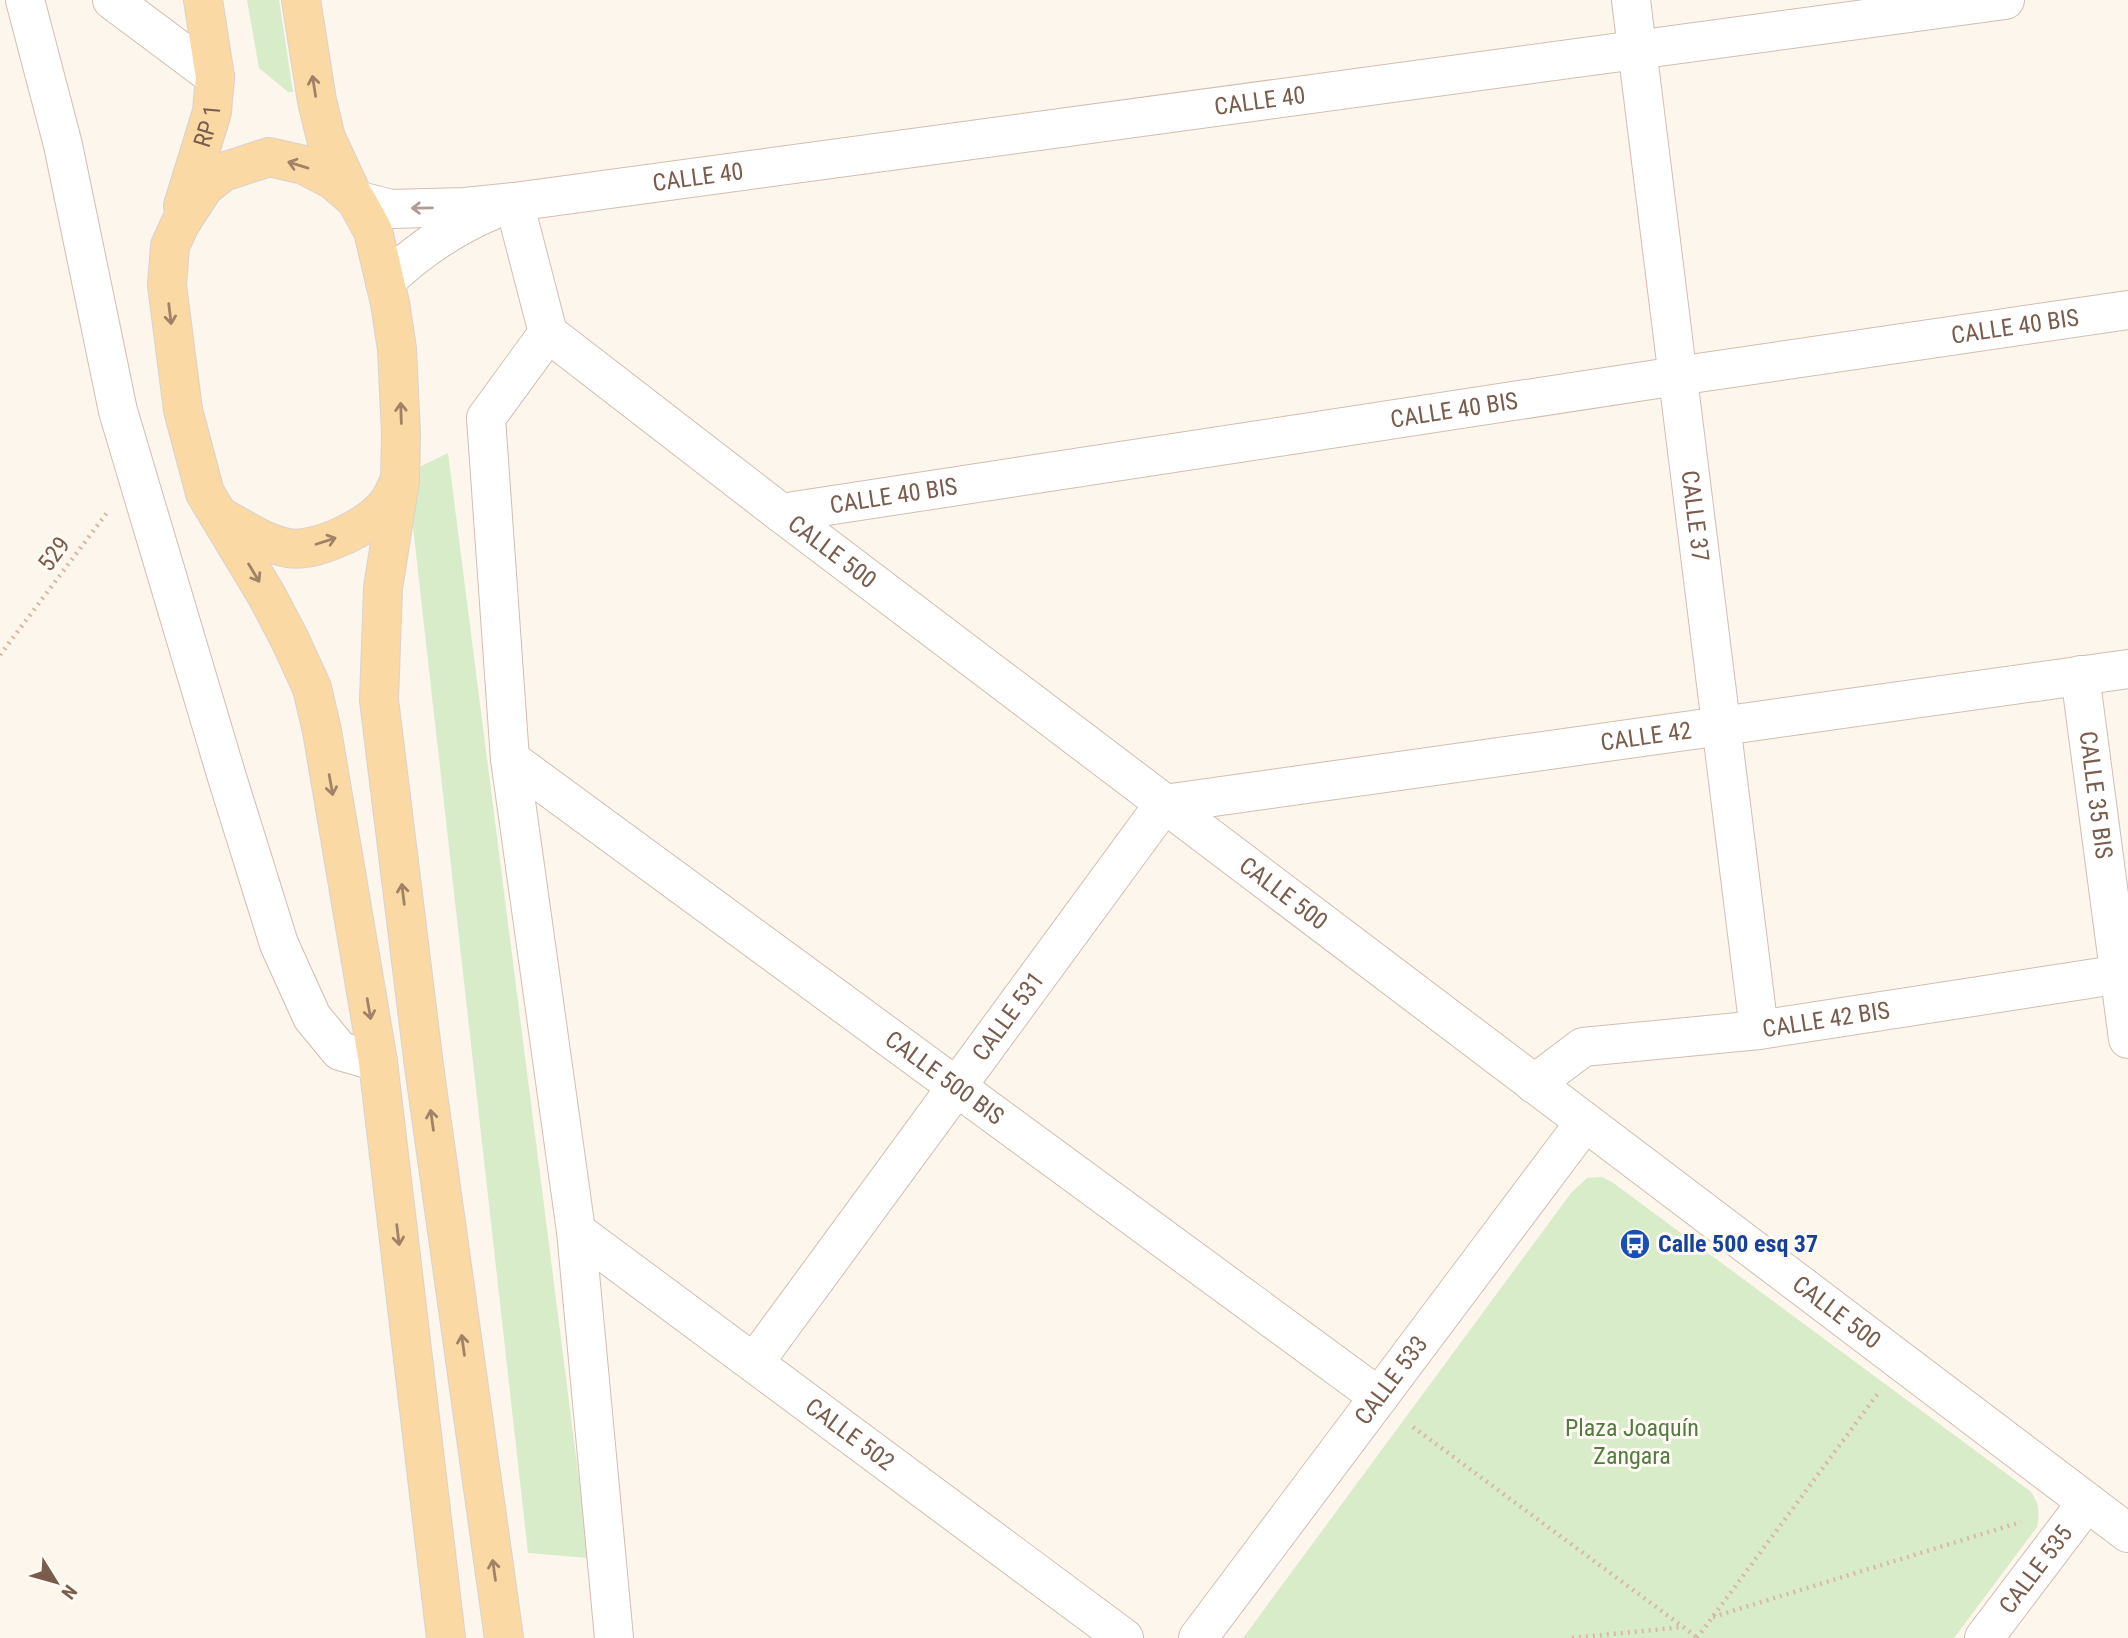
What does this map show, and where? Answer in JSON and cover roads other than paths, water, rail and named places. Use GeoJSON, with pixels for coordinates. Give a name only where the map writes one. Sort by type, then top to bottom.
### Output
{"type":"FeatureCollection","features":[{"type":"Feature","properties":{"kind":"main road","name":"RP 1"},"geometry":{"type":"LineString","coordinates":[[170,246],[212,112],[215,77],[203,0]]}},
{"type":"Feature","properties":{"kind":"main road"},"geometry":{"type":"LineString","coordinates":[[301,0],[317,101],[326,138],[373,231],[390,303],[399,375],[400,481],[383,588],[379,700],[424,1066],[504,1638]]}},
{"type":"Feature","properties":{"kind":"main road"},"geometry":{"type":"LineString","coordinates":[[356,200],[333,180],[304,165],[269,157],[223,172],[204,187],[180,224],[170,246],[167,285],[183,410],[205,493],[267,596],[312,688],[322,732],[379,1062],[446,1638]]}},
{"type":"Feature","properties":{"kind":"main road"},"geometry":{"type":"LineString","coordinates":[[218,515],[272,544],[291,549],[310,547],[359,528],[373,519],[387,505],[400,481]]}},
{"type":"Feature","properties":{"kind":"street"},"geometry":{"type":"LineString","coordinates":[[25,0],[63,145],[118,411],[279,944],[312,1017],[341,1051],[379,1062]]}},
{"type":"Feature","properties":{"kind":"street"},"geometry":{"type":"LineString","coordinates":[[112,0],[215,77]]}},
{"type":"Feature","properties":{"kind":"street","name":"CALLE 37"},"geometry":{"type":"LineString","coordinates":[[1630,0],[1759,1030]]}},
{"type":"Feature","properties":{"kind":"street","name":"CALLE 40"},"geometry":{"type":"LineString","coordinates":[[356,200],[391,209],[514,202],[2005,0]]}},
{"type":"Feature","properties":{"kind":"street"},"geometry":{"type":"LineString","coordinates":[[514,202],[548,333],[486,418],[510,759],[576,1231],[614,1638]]}},
{"type":"Feature","properties":{"kind":"street","name":"CALLE 40"},"geometry":{"type":"LineString","coordinates":[[385,282],[410,257],[478,216],[514,202]]}},
{"type":"Feature","properties":{"kind":"street","name":"CALLE 40 BIS"},"geometry":{"type":"LineString","coordinates":[[781,513],[2128,310]]}},
{"type":"Feature","properties":{"kind":"street","name":"CALLE 500"},"geometry":{"type":"LineString","coordinates":[[548,333],[1164,804],[2128,1533]]}},
{"type":"Feature","properties":{"kind":"street","name":"CALLE 42"},"geometry":{"type":"LineString","coordinates":[[1164,804],[2128,669]]}},
{"type":"Feature","properties":{"kind":"street","name":"CALLE 35 BIS"},"geometry":{"type":"LineString","coordinates":[[2080,675],[2124,974],[2128,1040]]}},
{"type":"Feature","properties":{"kind":"street","name":"CALLE 500 BIS"},"geometry":{"type":"LineString","coordinates":[[510,759],[1379,1397]]}},
{"type":"Feature","properties":{"kind":"street","name":"CALLE 531"},"geometry":{"type":"LineString","coordinates":[[754,1363],[1164,804]]}},
{"type":"Feature","properties":{"kind":"street","name":"CALLE 42 BIS"},"geometry":{"type":"LineString","coordinates":[[1534,1084],[1583,1047],[1759,1030],[2124,974]]}},
{"type":"Feature","properties":{"kind":"street","name":"CALLE 533"},"geometry":{"type":"LineString","coordinates":[[1198,1638],[1585,1122]]}},
{"type":"Feature","properties":{"kind":"street","name":"CALLE 502"},"geometry":{"type":"LineString","coordinates":[[576,1231],[1124,1638]]}},
{"type":"Feature","properties":{"kind":"street","name":"CALLE 535"},"geometry":{"type":"LineString","coordinates":[[1984,1638],[2087,1502]]}},
{"type":"Feature","properties":{"kind":"place","name":"Calle 500 esq 37"},"geometry":{"type":"Point","coordinates":[1635,1244]}},
{"type":"Feature","properties":{"kind":"park label","name":"Plaza Joaquín Zangara"},"geometry":{"type":"Point","coordinates":[1632,1442]}}]}
